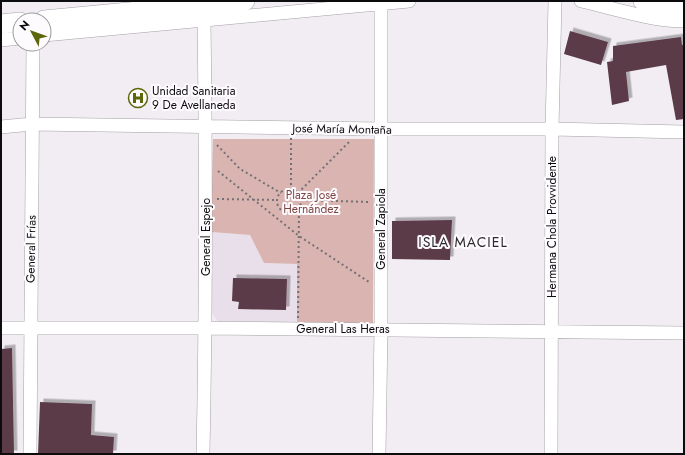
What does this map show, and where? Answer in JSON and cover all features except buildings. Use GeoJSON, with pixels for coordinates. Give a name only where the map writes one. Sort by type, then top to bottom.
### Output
{"type":"FeatureCollection","features":[{"type":"Feature","properties":{"kind":"main road"},"geometry":{"type":"LineString","coordinates":[[52,19],[245,1]]}},
{"type":"Feature","properties":{"kind":"main road"},"geometry":{"type":"LineString","coordinates":[[643,1],[669,7],[684,8]]}},
{"type":"Feature","properties":{"kind":"main road"},"geometry":{"type":"LineString","coordinates":[[1,24],[12,23]]}},
{"type":"Feature","properties":{"kind":"street"},"geometry":{"type":"LineString","coordinates":[[52,34],[409,1]]}},
{"type":"Feature","properties":{"kind":"street","name":"Hermana Chola Provvidente"},"geometry":{"type":"LineString","coordinates":[[550,454],[552,129],[555,1]]}},
{"type":"Feature","properties":{"kind":"street"},"geometry":{"type":"LineString","coordinates":[[581,1],[652,18],[684,21]]}},
{"type":"Feature","properties":{"kind":"street","name":"General Zapiola"},"geometry":{"type":"LineString","coordinates":[[379,454],[381,330],[381,3]]}},
{"type":"Feature","properties":{"kind":"street","name":"General Espejo"},"geometry":{"type":"LineString","coordinates":[[203,454],[206,328],[206,132],[204,20]]}},
{"type":"Feature","properties":{"kind":"street"},"geometry":{"type":"LineString","coordinates":[[1,40],[12,39]]}},
{"type":"Feature","properties":{"kind":"street","name":"General Frías"},"geometry":{"type":"LineString","coordinates":[[30,454],[33,52]]}},
{"type":"Feature","properties":{"kind":"street","name":"José María Montaña"},"geometry":{"type":"LineString","coordinates":[[1,127],[32,124],[206,132],[291,128],[381,130],[552,129],[684,132]]}},
{"type":"Feature","properties":{"kind":"street","name":"General Las Heras"},"geometry":{"type":"LineString","coordinates":[[1,328],[206,328],[684,333]]}},
{"type":"Feature","properties":{"kind":"path"},"geometry":{"type":"LineString","coordinates":[[291,128],[292,189]]}},
{"type":"Feature","properties":{"kind":"path"},"geometry":{"type":"LineString","coordinates":[[298,193],[362,129]]}},
{"type":"Feature","properties":{"kind":"path"},"geometry":{"type":"LineString","coordinates":[[206,132],[240,169],[281,193]]}},
{"type":"Feature","properties":{"kind":"path"},"geometry":{"type":"LineString","coordinates":[[206,162],[299,236],[380,289]]}},
{"type":"Feature","properties":{"kind":"path"},"geometry":{"type":"LineString","coordinates":[[298,329],[299,207],[301,200],[298,193],[292,189],[284,190],[281,193],[278,200],[280,207],[286,212],[293,212],[299,207]]}},
{"type":"Feature","properties":{"kind":"path"},"geometry":{"type":"LineString","coordinates":[[206,199],[278,200]]}},
{"type":"Feature","properties":{"kind":"path"},"geometry":{"type":"LineString","coordinates":[[301,200],[381,203]]}},
{"type":"Feature","properties":{"kind":"shaded area"},"geometry":{"type":"Polygon","coordinates":[[[211,232],[250,235],[264,263],[297,264],[297,326],[219,323],[211,312],[211,232]]]}},
{"type":"Feature","properties":{"kind":"green space","name":"Plaza José Hernández"},"geometry":{"type":"Polygon","coordinates":[[[213,139],[374,139],[373,331],[297,326],[297,264],[264,263],[250,235],[211,232],[213,139]]]}},
{"type":"Feature","properties":{"kind":"place","name":"Unidad Sanitaria 9 De Avellaneda"},"geometry":{"type":"Point","coordinates":[138,98]}},
{"type":"Feature","properties":{"kind":"district","name":"ISLA MACIEL"},"geometry":{"type":"Point","coordinates":[463,242]}}]}
